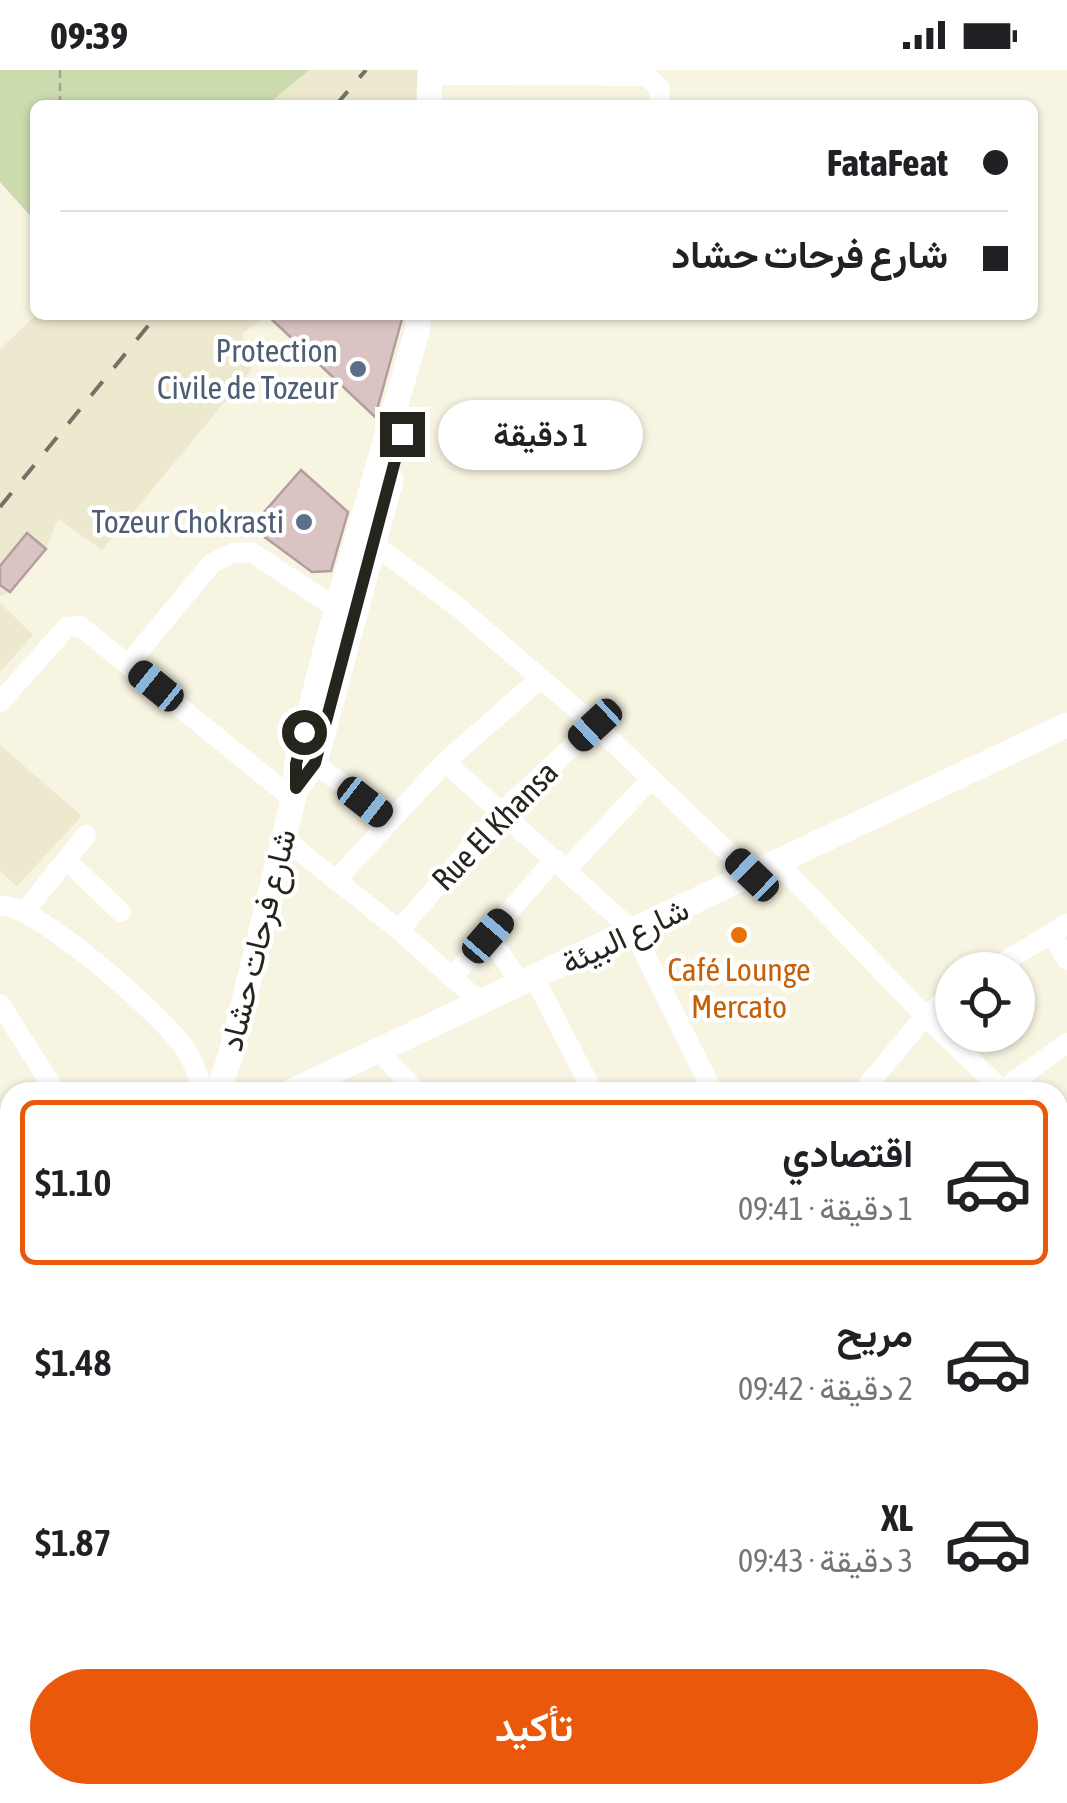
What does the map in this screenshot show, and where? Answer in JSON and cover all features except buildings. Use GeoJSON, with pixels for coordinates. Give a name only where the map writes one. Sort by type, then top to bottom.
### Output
{"type":"FeatureCollection","features":[{"type":"Feature","properties":{"kind":"main road"},"geometry":{"type":"LineString","coordinates":[[430,100],[438,72]]}},
{"type":"Feature","properties":{"kind":"main road"},"geometry":{"type":"LineString","coordinates":[[438,72],[440,100]]}},
{"type":"Feature","properties":{"kind":"main road","name":"شارع فرحات حشاد"},"geometry":{"type":"LineString","coordinates":[[221,1082],[284,838],[296,764],[338,640],[418,320]]}},
{"type":"Feature","properties":{"kind":"main road","name":"شارع فرحات حشاد"},"geometry":{"type":"LineString","coordinates":[[294,794],[315,763],[338,640],[336,608],[366,538],[430,336],[431,320]]}},
{"type":"Feature","properties":{"kind":"main road","name":"شارع البيئة"},"geometry":{"type":"LineString","coordinates":[[311,1082],[1067,725]]}},
{"type":"Feature","properties":{"kind":"street"},"geometry":{"type":"LineString","coordinates":[[438,72],[646,76],[658,84],[659,100]]}},
{"type":"Feature","properties":{"kind":"street"},"geometry":{"type":"LineString","coordinates":[[366,538],[459,608],[595,725],[752,875]]}},
{"type":"Feature","properties":{"kind":"street"},"geometry":{"type":"LineString","coordinates":[[129,664],[212,562],[233,553],[250,552],[336,608]]}},
{"type":"Feature","properties":{"kind":"street"},"geometry":{"type":"LineString","coordinates":[[0,702],[67,626],[80,626],[294,794]]}},
{"type":"Feature","properties":{"kind":"street"},"geometry":{"type":"LineString","coordinates":[[337,879],[445,762],[541,678]]}},
{"type":"Feature","properties":{"kind":"street","name":"Rue El Khansa"},"geometry":{"type":"LineString","coordinates":[[399,930],[501,813],[595,725]]}},
{"type":"Feature","properties":{"kind":"street"},"geometry":{"type":"LineString","coordinates":[[445,762],[634,932],[708,1082]]}},
{"type":"Feature","properties":{"kind":"street"},"geometry":{"type":"LineString","coordinates":[[315,763],[390,821]]}},
{"type":"Feature","properties":{"kind":"street"},"geometry":{"type":"LineString","coordinates":[[453,976],[488,936],[652,779]]}},
{"type":"Feature","properties":{"kind":"street"},"geometry":{"type":"LineString","coordinates":[[86,835],[66,860],[8,905],[92,960],[168,1027],[187,1051],[200,1082]]}},
{"type":"Feature","properties":{"kind":"street"},"geometry":{"type":"LineString","coordinates":[[284,838],[399,930],[481,1003]]}},
{"type":"Feature","properties":{"kind":"street"},"geometry":{"type":"LineString","coordinates":[[66,860],[121,912]]}},
{"type":"Feature","properties":{"kind":"street"},"geometry":{"type":"LineString","coordinates":[[778,863],[994,1082]]}},
{"type":"Feature","properties":{"kind":"street"},"geometry":{"type":"LineString","coordinates":[[1021,952],[1059,929],[1067,960]]}},
{"type":"Feature","properties":{"kind":"street"},"geometry":{"type":"LineString","coordinates":[[488,936],[529,982],[582,1082]]}},
{"type":"Feature","properties":{"kind":"street"},"geometry":{"type":"LineString","coordinates":[[0,1004],[50,1082]]}},
{"type":"Feature","properties":{"kind":"street"},"geometry":{"type":"LineString","coordinates":[[870,1082],[935,1008]]}},
{"type":"Feature","properties":{"kind":"street"},"geometry":{"type":"LineString","coordinates":[[1015,1082],[1067,1043]]}},
{"type":"Feature","properties":{"kind":"street"},"geometry":{"type":"LineString","coordinates":[[378,1050],[408,1082]]}},
{"type":"Feature","properties":{"kind":"path"},"geometry":{"type":"LineString","coordinates":[[60,70],[60,100]]}},
{"type":"Feature","properties":{"kind":"shaded area"},"geometry":{"type":"Polygon","coordinates":[[[305,70],[421,70],[423,100],[272,100],[305,70]]]}},
{"type":"Feature","properties":{"kind":"shaded area"},"geometry":{"type":"Polygon","coordinates":[[[31,320],[261,320],[242,334],[252,369],[102,550],[58,519],[46,549],[10,592],[0,596],[0,349],[31,320]]]}},
{"type":"Feature","properties":{"kind":"shaded area"},"geometry":{"type":"Polygon","coordinates":[[[0,603],[33,635],[0,672],[0,603]]]}},
{"type":"Feature","properties":{"kind":"shaded area"},"geometry":{"type":"Polygon","coordinates":[[[0,745],[82,816],[17,886],[0,871],[0,745]]]}},
{"type":"Feature","properties":{"kind":"green space"},"geometry":{"type":"Polygon","coordinates":[[[0,70],[309,70],[273,100],[30,100],[30,215],[0,182],[0,70]]]}},
{"type":"Feature","properties":{"kind":"railway"},"geometry":{"type":"LineString","coordinates":[[340,100],[366,70]]}},
{"type":"Feature","properties":{"kind":"railway"},"geometry":{"type":"LineString","coordinates":[[0,507],[153,320]]}},
{"type":"Feature","properties":{"kind":"place","name":"Protection Civile de Tozeur"},"geometry":{"type":"Point","coordinates":[358,369]}},
{"type":"Feature","properties":{"kind":"place","name":"Tozeur Chokrasti"},"geometry":{"type":"Point","coordinates":[304,522]}},
{"type":"Feature","properties":{"kind":"place","name":"Café Lounge Mercato"},"geometry":{"type":"Point","coordinates":[739,935]}},
{"type":"Feature","properties":{"kind":"route"},"geometry":{"type":"LineString","coordinates":[[304,732],[296,764],[296,788],[315,763],[402,434]]}}]}
